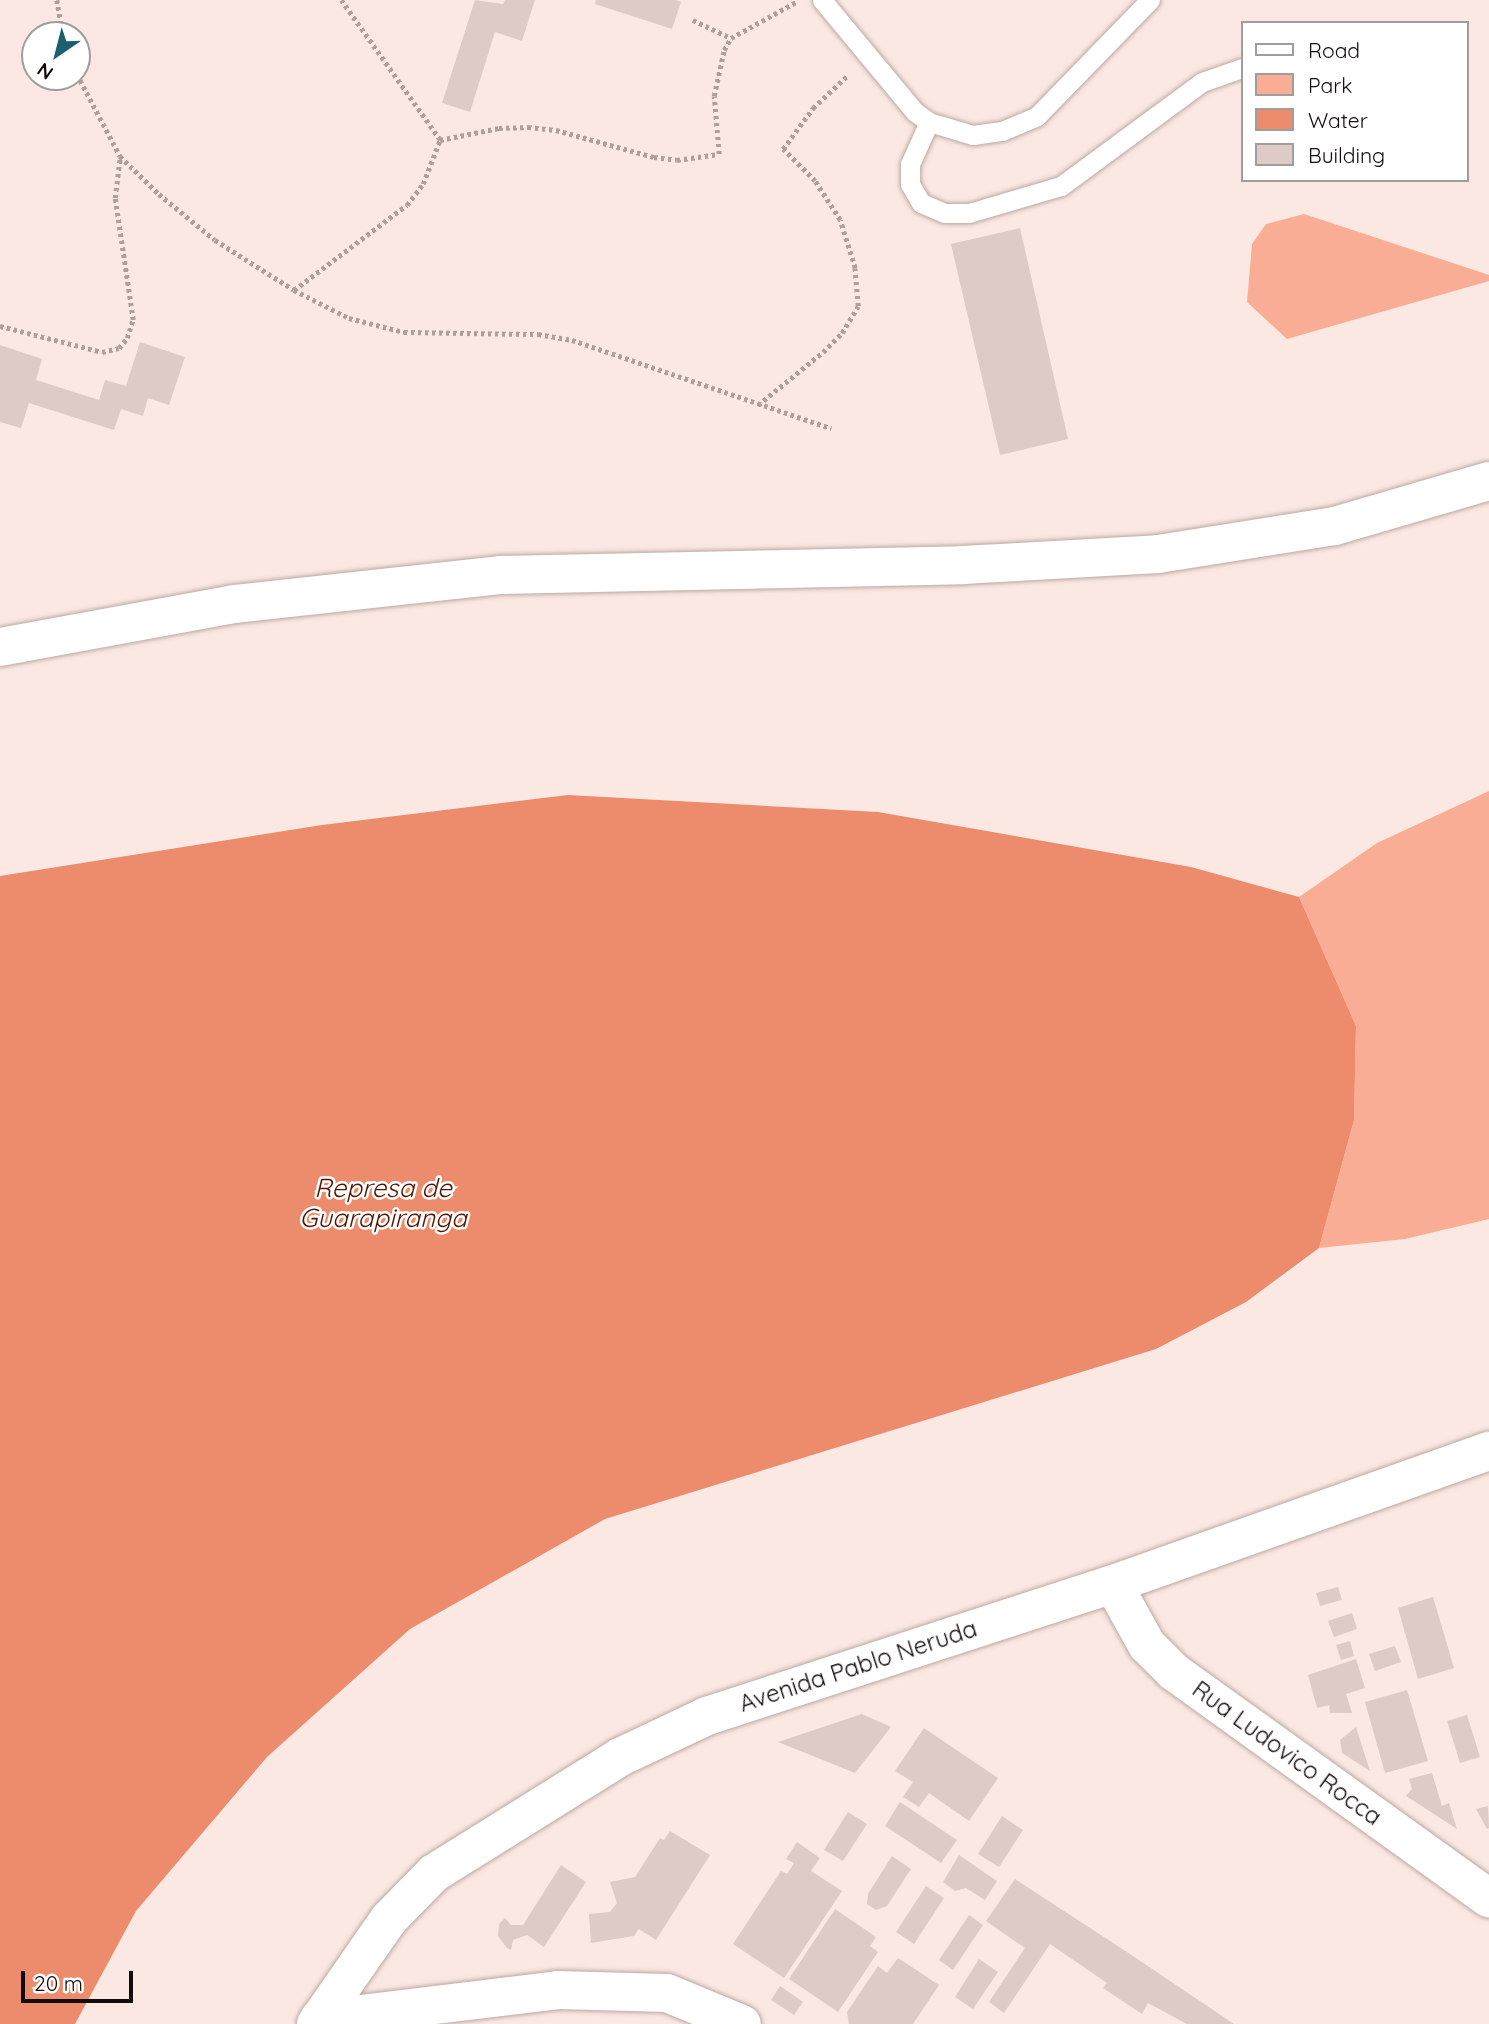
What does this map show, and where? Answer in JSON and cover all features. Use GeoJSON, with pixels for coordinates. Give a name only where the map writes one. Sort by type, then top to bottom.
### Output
{"type":"FeatureCollection","features":[{"type":"Feature","properties":{"kind":"street"},"geometry":{"type":"LineString","coordinates":[[0,647],[233,604],[500,575],[987,564],[1158,554],[1335,526],[1489,481]]}},
{"type":"Feature","properties":{"kind":"street","name":"Avenida Pablo Neruda"},"geometry":{"type":"LineString","coordinates":[[318,2022],[389,1919],[434,1873],[620,1757],[707,1716],[1112,1584],[1489,1451]]}},
{"type":"Feature","properties":{"kind":"street","name":"Rua Ludovico Rocca"},"geometry":{"type":"LineString","coordinates":[[1112,1584],[1147,1645],[1174,1672],[1489,1898]]}},
{"type":"Feature","properties":{"kind":"street"},"geometry":{"type":"LineString","coordinates":[[318,2022],[558,1990],[667,1993],[742,2024]]}},
{"type":"Feature","properties":{"kind":"lane"},"geometry":{"type":"LineString","coordinates":[[822,0],[915,112],[929,122],[973,135],[1002,131],[1037,116],[1150,0]]}},
{"type":"Feature","properties":{"kind":"lane"},"geometry":{"type":"LineString","coordinates":[[929,122],[910,164],[910,184],[921,203],[944,213],[969,213],[1061,186],[1202,82],[1240,69]]}},
{"type":"Feature","properties":{"kind":"path"},"geometry":{"type":"LineString","coordinates":[[57,0],[61,21]]}},
{"type":"Feature","properties":{"kind":"path"},"geometry":{"type":"LineString","coordinates":[[341,0],[440,140]]}},
{"type":"Feature","properties":{"kind":"path"},"geometry":{"type":"LineString","coordinates":[[440,140],[499,128],[528,127],[556,130],[654,157],[677,160],[719,154],[715,96],[718,71],[731,38],[799,0]]}},
{"type":"Feature","properties":{"kind":"path"},"geometry":{"type":"LineString","coordinates":[[693,20],[731,38]]}},
{"type":"Feature","properties":{"kind":"path"},"geometry":{"type":"LineString","coordinates":[[758,405],[842,333],[858,306],[855,268],[840,220],[816,181],[783,149],[813,108],[868,56]]}},
{"type":"Feature","properties":{"kind":"path"},"geometry":{"type":"LineString","coordinates":[[86,91],[120,156],[215,240],[294,290],[349,318],[404,332],[538,334],[572,340],[831,428]]}},
{"type":"Feature","properties":{"kind":"path"},"geometry":{"type":"LineString","coordinates":[[294,290],[407,205],[423,184],[440,140]]}},
{"type":"Feature","properties":{"kind":"path"},"geometry":{"type":"LineString","coordinates":[[0,326],[102,352],[119,348],[127,338],[133,320],[117,222],[120,156]]}},
{"type":"Feature","properties":{"kind":"green space"},"geometry":{"type":"Polygon","coordinates":[[[1304,214],[1489,275],[1489,281],[1287,339],[1247,302],[1252,244],[1266,224],[1304,214]]]}},
{"type":"Feature","properties":{"kind":"green space"},"geometry":{"type":"Polygon","coordinates":[[[1489,791],[1489,1219],[1405,1239],[1319,1248],[1354,1120],[1356,1026],[1299,897],[1377,843],[1489,791]]]}},
{"type":"Feature","properties":{"kind":"water","name":"Represa de Guarapiranga"},"geometry":{"type":"Polygon","coordinates":[[[568,795],[878,812],[1191,867],[1299,897],[1356,1026],[1354,1120],[1319,1248],[1246,1302],[1156,1349],[605,1519],[410,1629],[267,1757],[136,1911],[75,2024],[0,2024],[0,876],[322,825],[568,795]]]}},
{"type":"Feature","properties":{"kind":"building"},"geometry":{"type":"Polygon","coordinates":[[[475,0],[503,4],[505,0],[535,0],[522,41],[495,32],[470,112],[442,103],[475,0]]]}},
{"type":"Feature","properties":{"kind":"building"},"geometry":{"type":"Polygon","coordinates":[[[596,0],[681,2],[672,29],[595,4],[596,0]]]}},
{"type":"Feature","properties":{"kind":"building"},"geometry":{"type":"Polygon","coordinates":[[[1020,228],[1068,439],[1000,455],[951,244],[1020,228]]]}},
{"type":"Feature","properties":{"kind":"building"},"geometry":{"type":"Polygon","coordinates":[[[140,342],[185,357],[169,405],[148,398],[143,416],[121,409],[114,430],[29,403],[21,428],[0,422],[0,345],[42,359],[36,380],[99,400],[105,380],[126,386],[140,342]]]}},
{"type":"Feature","properties":{"kind":"building"},"geometry":{"type":"Polygon","coordinates":[[[1338,1587],[1342,1600],[1320,1606],[1316,1593],[1338,1587]]]}},
{"type":"Feature","properties":{"kind":"building"},"geometry":{"type":"Polygon","coordinates":[[[1433,1597],[1454,1668],[1418,1679],[1398,1608],[1433,1597]]]}},
{"type":"Feature","properties":{"kind":"building"},"geometry":{"type":"Polygon","coordinates":[[[1352,1613],[1357,1629],[1334,1637],[1328,1621],[1352,1613]]]}},
{"type":"Feature","properties":{"kind":"building"},"geometry":{"type":"Polygon","coordinates":[[[1350,1641],[1354,1656],[1341,1660],[1336,1645],[1350,1641]]]}},
{"type":"Feature","properties":{"kind":"building"},"geometry":{"type":"Polygon","coordinates":[[[1395,1646],[1401,1662],[1375,1671],[1369,1654],[1395,1646]]]}},
{"type":"Feature","properties":{"kind":"building"},"geometry":{"type":"Polygon","coordinates":[[[1356,1659],[1365,1688],[1346,1694],[1352,1713],[1330,1713],[1329,1705],[1317,1708],[1308,1675],[1356,1659]]]}},
{"type":"Feature","properties":{"kind":"building"},"geometry":{"type":"Polygon","coordinates":[[[1407,1690],[1428,1761],[1385,1773],[1365,1702],[1407,1690]]]}},
{"type":"Feature","properties":{"kind":"building"},"geometry":{"type":"Polygon","coordinates":[[[862,1714],[891,1727],[855,1773],[778,1742],[862,1714]]]}},
{"type":"Feature","properties":{"kind":"building"},"geometry":{"type":"Polygon","coordinates":[[[1467,1715],[1480,1757],[1460,1763],[1447,1721],[1467,1715]]]}},
{"type":"Feature","properties":{"kind":"building"},"geometry":{"type":"Polygon","coordinates":[[[1356,1727],[1370,1771],[1342,1753],[1340,1740],[1356,1727]]]}},
{"type":"Feature","properties":{"kind":"building"},"geometry":{"type":"Polygon","coordinates":[[[924,1728],[998,1778],[969,1821],[929,1793],[919,1807],[903,1797],[913,1782],[895,1771],[924,1728]]]}},
{"type":"Feature","properties":{"kind":"building"},"geometry":{"type":"Polygon","coordinates":[[[1432,1773],[1442,1806],[1449,1803],[1457,1829],[1406,1796],[1412,1789],[1409,1779],[1432,1773]]]}},
{"type":"Feature","properties":{"kind":"building"},"geometry":{"type":"Polygon","coordinates":[[[900,1802],[957,1840],[941,1863],[885,1826],[900,1802]]]}},
{"type":"Feature","properties":{"kind":"building"},"geometry":{"type":"Polygon","coordinates":[[[1488,1806],[1489,1828],[1487,1829],[1476,1809],[1488,1806]]]}},
{"type":"Feature","properties":{"kind":"building"},"geometry":{"type":"Polygon","coordinates":[[[848,1812],[867,1824],[843,1861],[824,1850],[848,1812]]]}},
{"type":"Feature","properties":{"kind":"building"},"geometry":{"type":"Polygon","coordinates":[[[1002,1816],[1023,1830],[999,1867],[978,1854],[1002,1816]]]}},
{"type":"Feature","properties":{"kind":"building"},"geometry":{"type":"Polygon","coordinates":[[[670,1831],[710,1855],[656,1940],[639,1929],[634,1936],[591,1943],[589,1914],[610,1912],[617,1903],[610,1882],[635,1877],[660,1838],[664,1840],[670,1831]]]}},
{"type":"Feature","properties":{"kind":"building"},"geometry":{"type":"Polygon","coordinates":[[[797,1842],[820,1858],[811,1871],[842,1891],[784,1978],[733,1944],[781,1871],[787,1874],[794,1863],[786,1859],[797,1842]]]}},
{"type":"Feature","properties":{"kind":"building"},"geometry":{"type":"Polygon","coordinates":[[[959,1855],[997,1881],[985,1900],[966,1888],[955,1891],[943,1882],[959,1855]]]}},
{"type":"Feature","properties":{"kind":"building"},"geometry":{"type":"Polygon","coordinates":[[[892,1856],[911,1869],[887,1906],[876,1910],[867,1904],[868,1894],[892,1856]]]}},
{"type":"Feature","properties":{"kind":"building"},"geometry":{"type":"Polygon","coordinates":[[[561,1865],[586,1882],[544,1947],[527,1935],[513,1940],[511,1950],[507,1948],[498,1936],[499,1924],[505,1918],[511,1925],[523,1925],[561,1865]]]}},
{"type":"Feature","properties":{"kind":"building"},"geometry":{"type":"Polygon","coordinates":[[[1015,1879],[1234,2024],[1187,2024],[1148,2003],[1142,2014],[1103,1988],[1107,1983],[1050,1944],[1004,2013],[989,2002],[1025,1948],[986,1921],[1015,1879]]]}},
{"type":"Feature","properties":{"kind":"building"},"geometry":{"type":"Polygon","coordinates":[[[926,1886],[944,1898],[914,1944],[896,1932],[926,1886]]]}},
{"type":"Feature","properties":{"kind":"building"},"geometry":{"type":"Polygon","coordinates":[[[835,1909],[876,1937],[870,1946],[878,1952],[838,2012],[789,1979],[835,1909]]]}},
{"type":"Feature","properties":{"kind":"building"},"geometry":{"type":"Polygon","coordinates":[[[969,1915],[983,1925],[953,1970],[939,1960],[969,1915]]]}},
{"type":"Feature","properties":{"kind":"building"},"geometry":{"type":"Polygon","coordinates":[[[898,1958],[939,1985],[913,2024],[849,2024],[847,2012],[878,1966],[887,1973],[898,1958]]]}},
{"type":"Feature","properties":{"kind":"building"},"geometry":{"type":"Polygon","coordinates":[[[979,1959],[998,1972],[973,2009],[955,1997],[979,1959]]]}},
{"type":"Feature","properties":{"kind":"building"},"geometry":{"type":"Polygon","coordinates":[[[780,1986],[803,2002],[794,2015],[771,2000],[780,1986]]]}}]}
